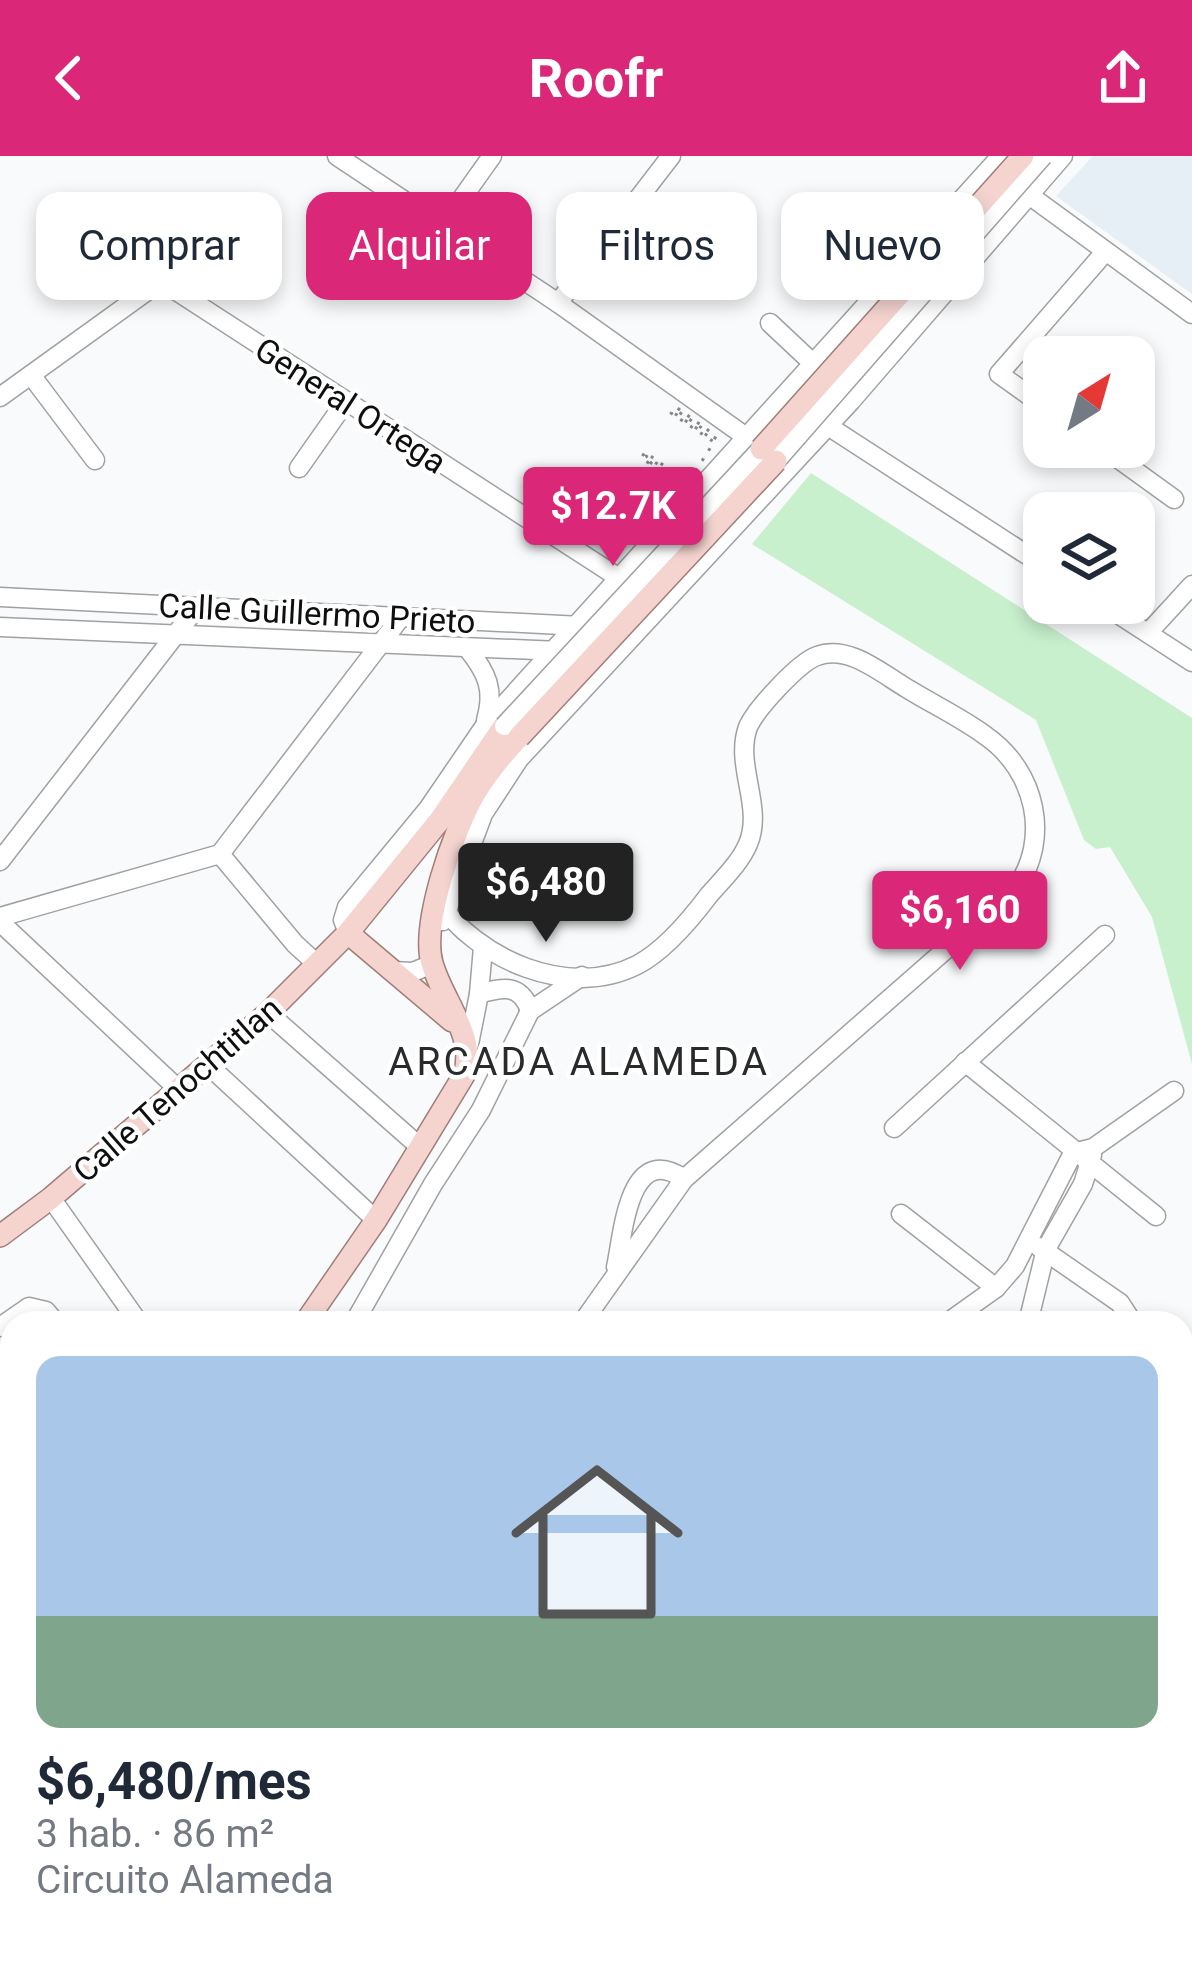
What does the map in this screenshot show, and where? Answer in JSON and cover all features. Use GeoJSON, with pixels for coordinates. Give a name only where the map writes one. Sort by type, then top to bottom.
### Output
{"type":"FeatureCollection","features":[{"type":"Feature","properties":{"kind":"main road"},"geometry":{"type":"LineString","coordinates":[[768,454],[1023,156]]}},
{"type":"Feature","properties":{"kind":"main road","name":"Calle Tenochtitlan"},"geometry":{"type":"LineString","coordinates":[[0,1236],[268,1013],[348,933],[440,820],[502,730],[768,454]]}},
{"type":"Feature","properties":{"kind":"main road"},"geometry":{"type":"LineString","coordinates":[[313,1311],[376,1220],[464,1075],[468,1049],[430,955],[471,800],[492,767],[502,730]]}},
{"type":"Feature","properties":{"kind":"main road"},"geometry":{"type":"LineString","coordinates":[[348,933],[458,1025]]}},
{"type":"Feature","properties":{"kind":"street"},"geometry":{"type":"LineString","coordinates":[[337,156],[392,192]]}},
{"type":"Feature","properties":{"kind":"street"},"geometry":{"type":"LineString","coordinates":[[467,192],[493,156]]}},
{"type":"Feature","properties":{"kind":"street"},"geometry":{"type":"LineString","coordinates":[[558,303],[671,156]]}},
{"type":"Feature","properties":{"kind":"street"},"geometry":{"type":"LineString","coordinates":[[768,454],[814,364],[1001,156]]}},
{"type":"Feature","properties":{"kind":"street"},"geometry":{"type":"LineString","coordinates":[[591,1311],[684,1179],[1016,888],[1033,860],[1038,834],[1030,798],[1021,776],[988,736],[852,657],[832,652],[810,659],[750,722],[744,755],[752,818],[749,842],[704,902],[646,959],[610,974],[583,976],[524,967],[483,946],[442,908],[497,788],[662,606],[768,454],[1043,156]]}},
{"type":"Feature","properties":{"kind":"street"},"geometry":{"type":"LineString","coordinates":[[768,454],[828,426],[1063,156]]}},
{"type":"Feature","properties":{"kind":"street"},"geometry":{"type":"LineString","coordinates":[[1029,195],[1192,314]]}},
{"type":"Feature","properties":{"kind":"street"},"geometry":{"type":"LineString","coordinates":[[1032,336],[1105,252]]}},
{"type":"Feature","properties":{"kind":"street","name":"General Ortega"},"geometry":{"type":"LineString","coordinates":[[25,379],[160,281],[662,606]]}},
{"type":"Feature","properties":{"kind":"street"},"geometry":{"type":"LineString","coordinates":[[532,285],[768,454]]}},
{"type":"Feature","properties":{"kind":"street"},"geometry":{"type":"LineString","coordinates":[[770,323],[851,401]]}},
{"type":"Feature","properties":{"kind":"street"},"geometry":{"type":"LineString","coordinates":[[1023,346],[999,374],[1023,391]]}},
{"type":"Feature","properties":{"kind":"street"},"geometry":{"type":"LineString","coordinates":[[0,370],[25,379],[95,460]]}},
{"type":"Feature","properties":{"kind":"street"},"geometry":{"type":"LineString","coordinates":[[0,397],[25,379]]}},
{"type":"Feature","properties":{"kind":"street"},"geometry":{"type":"LineString","coordinates":[[298,467],[346,401]]}},
{"type":"Feature","properties":{"kind":"street"},"geometry":{"type":"LineString","coordinates":[[828,426],[1023,552]]}},
{"type":"Feature","properties":{"kind":"street","name":"Calle Tenochtitlan"},"geometry":{"type":"LineString","coordinates":[[502,730],[553,650],[620,578],[768,454]]}},
{"type":"Feature","properties":{"kind":"street"},"geometry":{"type":"LineString","coordinates":[[1131,468],[1174,499]]}},
{"type":"Feature","properties":{"kind":"street"},"geometry":{"type":"LineString","coordinates":[[1148,633],[1192,585]]}},
{"type":"Feature","properties":{"kind":"street","name":"Calle Guillermo Prieto"},"geometry":{"type":"LineString","coordinates":[[0,597],[576,625],[632,639]]}},
{"type":"Feature","properties":{"kind":"street"},"geometry":{"type":"LineString","coordinates":[[0,861],[197,607]]}},
{"type":"Feature","properties":{"kind":"street"},"geometry":{"type":"LineString","coordinates":[[178,1089],[0,920],[220,854],[401,617]]}},
{"type":"Feature","properties":{"kind":"street"},"geometry":{"type":"LineString","coordinates":[[1134,624],[1192,662]]}},
{"type":"Feature","properties":{"kind":"street","name":"Calle Guillermo Prieto"},"geometry":{"type":"LineString","coordinates":[[0,627],[553,650],[611,663]]}},
{"type":"Feature","properties":{"kind":"street"},"geometry":{"type":"LineString","coordinates":[[468,649],[486,672],[502,730]]}},
{"type":"Feature","properties":{"kind":"street"},"geometry":{"type":"LineString","coordinates":[[220,854],[317,964]]}},
{"type":"Feature","properties":{"kind":"street"},"geometry":{"type":"LineString","coordinates":[[894,1128],[1105,934]]}},
{"type":"Feature","properties":{"kind":"street"},"geometry":{"type":"LineString","coordinates":[[468,1049],[483,946]]}},
{"type":"Feature","properties":{"kind":"street"},"geometry":{"type":"LineString","coordinates":[[393,971],[413,972],[430,955]]}},
{"type":"Feature","properties":{"kind":"street"},"geometry":{"type":"LineString","coordinates":[[361,1311],[481,1110],[530,1011],[583,976]]}},
{"type":"Feature","properties":{"kind":"street"},"geometry":{"type":"LineString","coordinates":[[479,994],[501,987],[514,989],[525,998],[530,1011]]}},
{"type":"Feature","properties":{"kind":"street"},"geometry":{"type":"LineString","coordinates":[[268,1013],[420,1147]]}},
{"type":"Feature","properties":{"kind":"street"},"geometry":{"type":"LineString","coordinates":[[965,1063],[1156,1216]]}},
{"type":"Feature","properties":{"kind":"street"},"geometry":{"type":"LineString","coordinates":[[207,1064],[376,1220]]}},
{"type":"Feature","properties":{"kind":"street"},"geometry":{"type":"LineString","coordinates":[[963,1311],[996,1288],[1037,1246],[1085,1156],[1174,1091]]}},
{"type":"Feature","properties":{"kind":"street"},"geometry":{"type":"LineString","coordinates":[[614,1278],[630,1192],[653,1173],[684,1179]]}},
{"type":"Feature","properties":{"kind":"street"},"geometry":{"type":"LineString","coordinates":[[51,1198],[131,1311]]}},
{"type":"Feature","properties":{"kind":"street"},"geometry":{"type":"LineString","coordinates":[[901,1214],[996,1288]]}},
{"type":"Feature","properties":{"kind":"street"},"geometry":{"type":"LineString","coordinates":[[1029,1311],[1037,1246]]}},
{"type":"Feature","properties":{"kind":"street"},"geometry":{"type":"LineString","coordinates":[[1037,1246],[1125,1311]]}},
{"type":"Feature","properties":{"kind":"path"},"geometry":{"type":"LineString","coordinates":[[682,484],[646,456],[685,487],[641,458],[645,452],[688,483],[714,442],[671,413],[676,407],[716,436],[714,440],[674,413],[709,433]]}},
{"type":"Feature","properties":{"kind":"shaded area"},"geometry":{"type":"Polygon","coordinates":[[[1093,156],[1192,156],[1192,294],[1056,196],[1093,156]]]}},
{"type":"Feature","properties":{"kind":"green space"},"geometry":{"type":"Polygon","coordinates":[[[811,473],[1023,609],[1023,624],[1046,624],[1192,718],[1192,1064],[1152,917],[1110,847],[1096,849],[1084,840],[1036,720],[752,544],[811,473]]]}},
{"type":"Feature","properties":{"kind":"district","name":"ARCADA ALAMEDA"},"geometry":{"type":"Point","coordinates":[579,1061]}}]}
